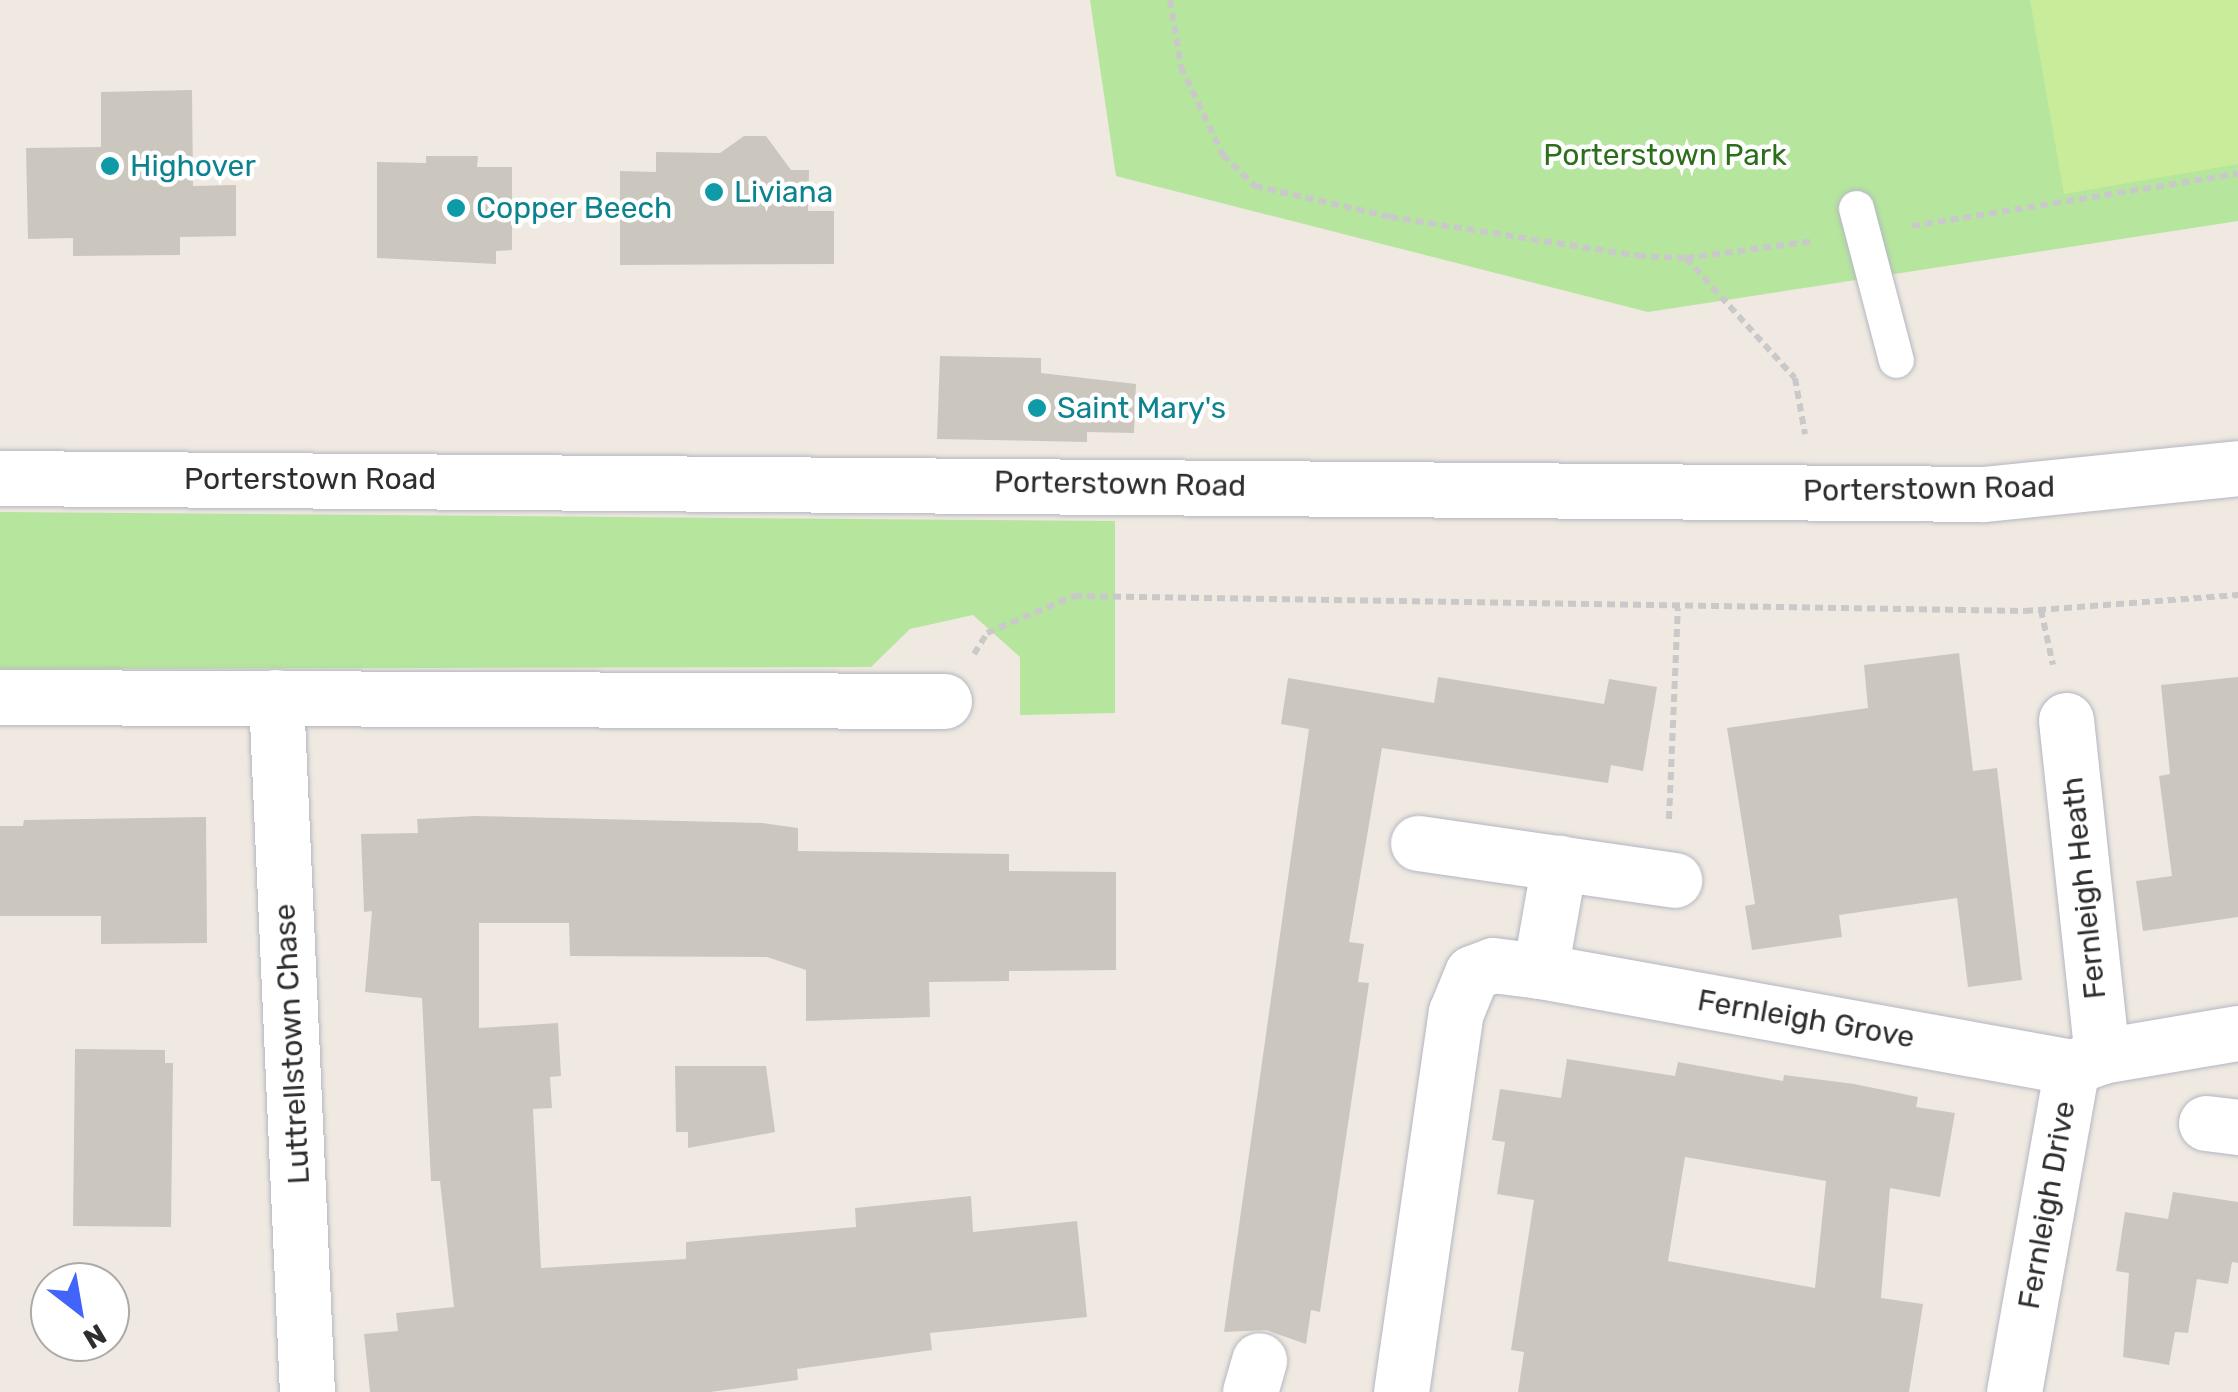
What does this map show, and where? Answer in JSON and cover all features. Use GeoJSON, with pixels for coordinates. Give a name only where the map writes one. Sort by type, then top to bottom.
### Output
{"type":"FeatureCollection","features":[{"type":"Feature","properties":{"kind":"street","name":"Porterstown Road"},"geometry":{"type":"LineString","coordinates":[[0,478],[1984,494],[2238,468]]}},
{"type":"Feature","properties":{"kind":"street","name":"Luttrellstown Chase"},"geometry":{"type":"LineString","coordinates":[[276,697],[307,1392]]}},
{"type":"Feature","properties":{"kind":"street"},"geometry":{"type":"LineString","coordinates":[[0,698],[944,701]]}},
{"type":"Feature","properties":{"kind":"street","name":"Fernleigh Heath"},"geometry":{"type":"LineString","coordinates":[[2066,720],[2087,1061]]}},
{"type":"Feature","properties":{"kind":"street"},"geometry":{"type":"LineString","coordinates":[[1418,843],[1674,880]]}},
{"type":"Feature","properties":{"kind":"street"},"geometry":{"type":"LineString","coordinates":[[1540,970],[1558,864]]}},
{"type":"Feature","properties":{"kind":"street","name":"Fernleigh Grove"},"geometry":{"type":"LineString","coordinates":[[1401,1392],[1462,988],[1472,972],[1493,965],[1540,970],[2087,1061]]}},
{"type":"Feature","properties":{"kind":"street"},"geometry":{"type":"LineString","coordinates":[[2087,1061],[2238,1034]]}},
{"type":"Feature","properties":{"kind":"street","name":"Fernleigh Drive"},"geometry":{"type":"LineString","coordinates":[[2014,1392],[2087,1061]]}},
{"type":"Feature","properties":{"kind":"lane"},"geometry":{"type":"LineString","coordinates":[[1860,221],[1896,360]]}},
{"type":"Feature","properties":{"kind":"path"},"geometry":{"type":"LineString","coordinates":[[1170,0],[1181,67],[1223,155],[1255,186],[1390,217],[1686,258],[1860,221],[2238,174]]}},
{"type":"Feature","properties":{"kind":"path"},"geometry":{"type":"LineString","coordinates":[[1686,258],[1795,378],[1807,444]]}},
{"type":"Feature","properties":{"kind":"path"},"geometry":{"type":"LineString","coordinates":[[944,701],[987,633],[1074,596],[2025,611],[2238,595]]}},
{"type":"Feature","properties":{"kind":"path"},"geometry":{"type":"LineString","coordinates":[[1674,880],[1666,783],[1678,608]]}},
{"type":"Feature","properties":{"kind":"green space","name":"Porterstown Park"},"geometry":{"type":"Polygon","coordinates":[[[1090,0],[2238,0],[2238,221],[1648,312],[1116,176],[1090,0]]]}},
{"type":"Feature","properties":{"kind":"green space"},"geometry":{"type":"Polygon","coordinates":[[[2030,0],[2238,0],[2238,164],[2064,194],[2030,0]]]}},
{"type":"Feature","properties":{"kind":"green space"},"geometry":{"type":"Polygon","coordinates":[[[0,512],[1115,521],[1115,713],[1020,715],[1020,657],[973,615],[910,629],[871,667],[0,669],[0,512]]]}},
{"type":"Feature","properties":{"kind":"building","name":"Highover"},"geometry":{"type":"Polygon","coordinates":[[[192,90],[193,186],[236,185],[236,236],[180,237],[180,255],[73,256],[73,238],[28,239],[26,148],[101,147],[101,92],[192,90]]]}},
{"type":"Feature","properties":{"kind":"building","name":"Liviana"},"geometry":{"type":"Polygon","coordinates":[[[744,136],[766,136],[791,170],[809,170],[808,211],[834,211],[834,264],[620,265],[620,171],[656,172],[656,152],[720,153],[744,136]]]}},
{"type":"Feature","properties":{"kind":"building","name":"Copper Beech"},"geometry":{"type":"Polygon","coordinates":[[[426,156],[478,156],[477,167],[512,167],[512,250],[496,251],[496,264],[377,258],[377,162],[426,163],[426,156]]]}},
{"type":"Feature","properties":{"kind":"building","name":"Saint Mary's"},"geometry":{"type":"Polygon","coordinates":[[[940,356],[1041,358],[1041,373],[1136,384],[1134,433],[1087,432],[1087,442],[937,439],[940,356]]]}},
{"type":"Feature","properties":{"kind":"building"},"geometry":{"type":"Polygon","coordinates":[[[1959,653],[1973,771],[1997,768],[2022,980],[1968,987],[1957,898],[1839,915],[1842,937],[1752,950],[1745,906],[1755,904],[1727,728],[1868,708],[1864,665],[1959,653]]]}},
{"type":"Feature","properties":{"kind":"building"},"geometry":{"type":"Polygon","coordinates":[[[1438,677],[1604,704],[1609,679],[1657,687],[1643,771],[1611,765],[1608,783],[1382,748],[1349,942],[1364,944],[1358,982],[1369,983],[1320,1312],[1311,1310],[1306,1344],[1266,1330],[1224,1332],[1309,729],[1281,724],[1288,678],[1434,703],[1438,677]]]}},
{"type":"Feature","properties":{"kind":"building"},"geometry":{"type":"Polygon","coordinates":[[[2238,677],[2238,917],[2143,931],[2136,881],[2172,876],[2159,776],[2170,774],[2161,685],[2238,677]]]}},
{"type":"Feature","properties":{"kind":"building"},"geometry":{"type":"Polygon","coordinates":[[[475,816],[762,823],[798,828],[798,851],[1009,854],[1009,871],[1116,872],[1116,970],[1009,971],[1009,981],[929,982],[930,1017],[806,1021],[806,970],[767,957],[570,956],[569,923],[479,923],[479,1028],[558,1023],[561,1076],[550,1077],[552,1108],[533,1109],[541,1268],[686,1259],[686,1242],[856,1227],[855,1208],[971,1196],[973,1232],[1077,1221],[1087,1317],[930,1333],[932,1350],[797,1369],[798,1380],[710,1392],[370,1392],[364,1334],[398,1331],[396,1313],[454,1307],[440,1181],[431,1181],[422,998],[365,992],[372,911],[364,912],[361,834],[418,833],[417,819],[475,816]]]}},
{"type":"Feature","properties":{"kind":"building"},"geometry":{"type":"Polygon","coordinates":[[[206,817],[207,943],[101,944],[101,916],[0,916],[0,826],[23,826],[24,820],[206,817]]]}},
{"type":"Feature","properties":{"kind":"building"},"geometry":{"type":"Polygon","coordinates":[[[75,1049],[165,1050],[165,1063],[173,1063],[171,1227],[73,1226],[75,1049]]]}},
{"type":"Feature","properties":{"kind":"building"},"geometry":{"type":"Polygon","coordinates":[[[1567,1059],[1675,1076],[1678,1062],[1783,1081],[1784,1075],[1854,1084],[1918,1097],[1916,1107],[1955,1113],[1940,1197],[1890,1188],[1881,1298],[1923,1304],[1909,1392],[1518,1392],[1524,1352],[1511,1350],[1534,1200],[1497,1194],[1505,1142],[1492,1140],[1500,1089],[1561,1098],[1567,1059]],[[1685,1157],[1668,1261],[1815,1288],[1826,1181],[1685,1157]]]}},
{"type":"Feature","properties":{"kind":"building"},"geometry":{"type":"Polygon","coordinates":[[[675,1066],[766,1066],[775,1132],[688,1148],[688,1132],[676,1132],[675,1066]]]}},
{"type":"Feature","properties":{"kind":"building"},"geometry":{"type":"Polygon","coordinates":[[[2173,1192],[2238,1202],[2238,1263],[2232,1262],[2228,1284],[2197,1279],[2188,1333],[2175,1332],[2169,1365],[2123,1357],[2129,1273],[2116,1271],[2125,1212],[2168,1219],[2173,1192]]]}},
{"type":"Feature","properties":{"kind":"place","name":"Highover"},"geometry":{"type":"Point","coordinates":[110,166]}},
{"type":"Feature","properties":{"kind":"place","name":"Liviana"},"geometry":{"type":"Point","coordinates":[714,192]}},
{"type":"Feature","properties":{"kind":"place","name":"Copper Beech"},"geometry":{"type":"Point","coordinates":[456,208]}},
{"type":"Feature","properties":{"kind":"place","name":"Saint Mary's"},"geometry":{"type":"Point","coordinates":[1037,408]}}]}
